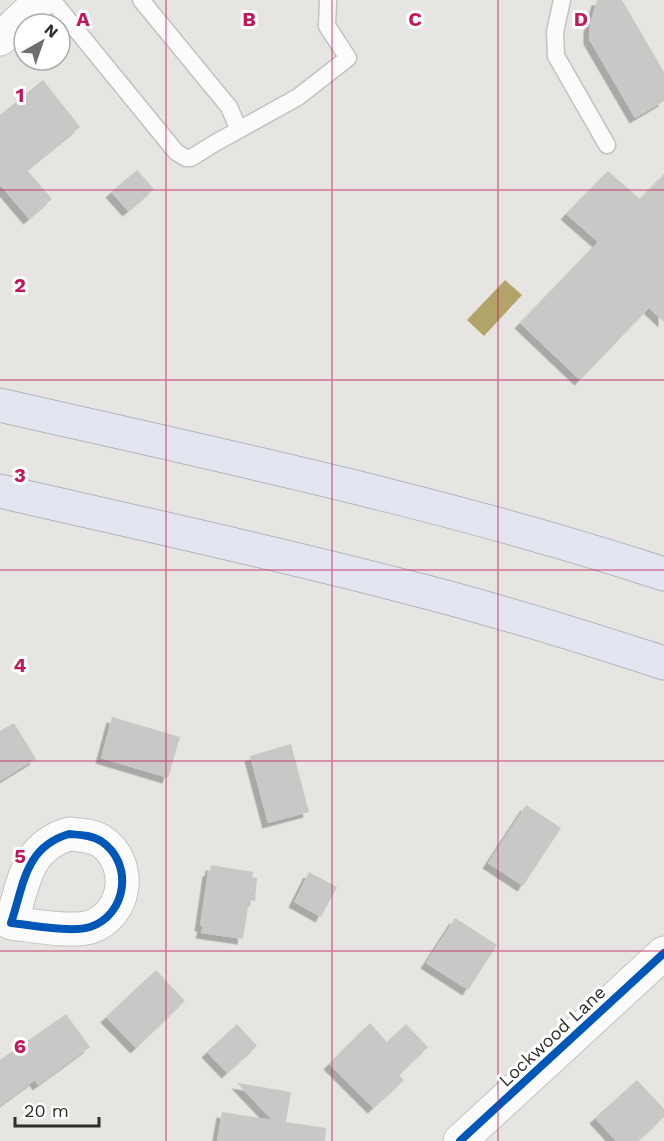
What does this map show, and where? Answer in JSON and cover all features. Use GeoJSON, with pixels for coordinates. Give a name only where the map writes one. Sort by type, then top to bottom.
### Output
{"type":"FeatureCollection","features":[{"type":"Feature","properties":{"kind":"highway"},"geometry":{"type":"LineString","coordinates":[[0,405],[251,462],[438,508],[664,574]]}},
{"type":"Feature","properties":{"kind":"highway"},"geometry":{"type":"LineString","coordinates":[[0,491],[405,586],[664,663]]}},
{"type":"Feature","properties":{"kind":"street"},"geometry":{"type":"LineString","coordinates":[[0,39],[41,0]]}},
{"type":"Feature","properties":{"kind":"street","name":"Lockwood Lane"},"geometry":{"type":"LineString","coordinates":[[460,1141],[664,953]]}},
{"type":"Feature","properties":{"kind":"lane"},"geometry":{"type":"LineString","coordinates":[[52,0],[176,152],[186,158],[192,158],[298,98],[348,58],[327,26],[328,0]]}},
{"type":"Feature","properties":{"kind":"lane"},"geometry":{"type":"LineString","coordinates":[[141,0],[229,107],[239,130]]}},
{"type":"Feature","properties":{"kind":"lane"},"geometry":{"type":"LineString","coordinates":[[562,0],[555,32],[556,56],[607,145]]}},
{"type":"Feature","properties":{"kind":"shaded area"},"geometry":{"type":"Polygon","coordinates":[[[505,280],[522,295],[484,336],[467,320],[505,280]]]}},
{"type":"Feature","properties":{"kind":"building"},"geometry":{"type":"Polygon","coordinates":[[[597,0],[622,0],[664,72],[664,101],[635,118],[589,39],[589,28],[597,0]]]}},
{"type":"Feature","properties":{"kind":"building"},"geometry":{"type":"Polygon","coordinates":[[[43,80],[80,127],[27,170],[52,199],[29,219],[0,185],[0,115],[43,80]]]}},
{"type":"Feature","properties":{"kind":"building"},"geometry":{"type":"Polygon","coordinates":[[[137,170],[154,189],[128,211],[111,192],[137,170]]]}},
{"type":"Feature","properties":{"kind":"building"},"geometry":{"type":"Polygon","coordinates":[[[608,171],[640,199],[664,174],[664,322],[649,308],[580,380],[520,323],[598,242],[566,214],[608,171]]]}},
{"type":"Feature","properties":{"kind":"building"},"geometry":{"type":"Polygon","coordinates":[[[112,717],[180,737],[168,778],[101,758],[112,717]]]}},
{"type":"Feature","properties":{"kind":"building"},"geometry":{"type":"Polygon","coordinates":[[[14,723],[36,759],[0,781],[0,731],[14,723]]]}},
{"type":"Feature","properties":{"kind":"building"},"geometry":{"type":"Polygon","coordinates":[[[291,744],[309,812],[268,823],[250,756],[291,744]]]}},
{"type":"Feature","properties":{"kind":"building"},"geometry":{"type":"Polygon","coordinates":[[[526,805],[561,828],[523,886],[488,863],[526,805]]]}},
{"type":"Feature","properties":{"kind":"building"},"geometry":{"type":"Polygon","coordinates":[[[211,865],[253,872],[252,877],[257,878],[255,901],[249,900],[243,939],[201,933],[208,871],[211,865]]]}},
{"type":"Feature","properties":{"kind":"building"},"geometry":{"type":"Polygon","coordinates":[[[309,872],[337,887],[321,917],[294,902],[309,872]]]}},
{"type":"Feature","properties":{"kind":"building"},"geometry":{"type":"Polygon","coordinates":[[[455,918],[497,945],[468,990],[426,963],[455,918]]]}},
{"type":"Feature","properties":{"kind":"building"},"geometry":{"type":"Polygon","coordinates":[[[156,970],[185,1001],[136,1048],[106,1017],[156,970]]]}},
{"type":"Feature","properties":{"kind":"building"},"geometry":{"type":"Polygon","coordinates":[[[66,1014],[90,1047],[38,1085],[35,1080],[0,1106],[0,1060],[66,1014]]]}},
{"type":"Feature","properties":{"kind":"building"},"geometry":{"type":"Polygon","coordinates":[[[370,1023],[387,1042],[406,1024],[428,1047],[399,1075],[404,1080],[373,1108],[329,1064],[370,1023]]]}},
{"type":"Feature","properties":{"kind":"building"},"geometry":{"type":"Polygon","coordinates":[[[237,1024],[257,1046],[227,1073],[207,1052],[237,1024]]]}},
{"type":"Feature","properties":{"kind":"building"},"geometry":{"type":"Polygon","coordinates":[[[637,1080],[664,1109],[664,1117],[638,1141],[616,1141],[595,1118],[637,1080]]]}},
{"type":"Feature","properties":{"kind":"building"},"geometry":{"type":"Polygon","coordinates":[[[237,1083],[291,1092],[286,1122],[326,1128],[325,1141],[217,1141],[222,1112],[272,1120],[237,1083]]]}},
{"type":"Feature","properties":{"kind":"cycle path"},"geometry":{"type":"LineString","coordinates":[[69,834],[97,839],[112,851],[122,875],[122,888],[112,912],[102,921],[82,929],[11,923],[23,881],[35,858],[54,840],[69,834]]}},
{"type":"Feature","properties":{"kind":"cycle path"},"geometry":{"type":"LineString","coordinates":[[460,1141],[664,953]]}}]}
